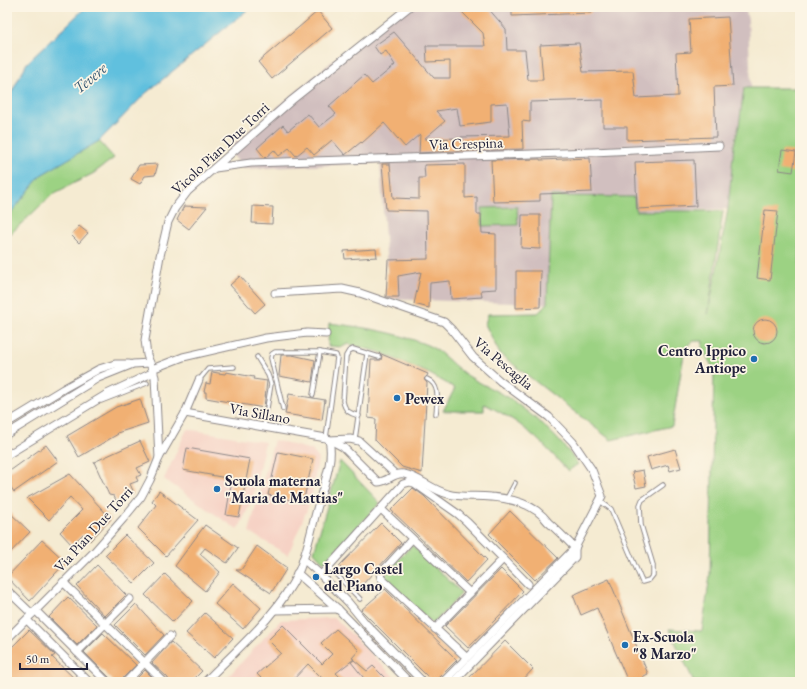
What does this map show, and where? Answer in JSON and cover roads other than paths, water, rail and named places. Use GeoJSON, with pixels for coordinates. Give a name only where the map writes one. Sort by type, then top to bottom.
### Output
{"type":"FeatureCollection","features":[{"type":"Feature","properties":{"kind":"street","name":"Vicolo Pian Due Torri"},"geometry":{"type":"LineString","coordinates":[[159,458],[157,394],[152,368],[147,355],[145,340],[160,256],[168,222],[175,208],[188,191],[292,100],[409,7]]}},
{"type":"Feature","properties":{"kind":"street","name":"Via Crespina"},"geometry":{"type":"LineString","coordinates":[[214,168],[251,163],[593,152],[719,146]]}},
{"type":"Feature","properties":{"kind":"street","name":"Via Pescaglia"},"geometry":{"type":"LineString","coordinates":[[275,293],[342,290],[360,293],[444,322],[473,357],[500,381],[549,417],[573,442],[592,470],[602,494],[600,501]]}},
{"type":"Feature","properties":{"kind":"street"},"geometry":{"type":"LineString","coordinates":[[7,455],[152,368],[183,357],[266,338],[307,333],[326,334]]}},
{"type":"Feature","properties":{"kind":"street"},"geometry":{"type":"LineString","coordinates":[[7,423],[63,389],[99,370],[115,364],[134,364],[152,368]]}},
{"type":"Feature","properties":{"kind":"street"},"geometry":{"type":"LineString","coordinates":[[7,434],[92,381],[134,364]]}},
{"type":"Feature","properties":{"kind":"street","name":"Via Pian Due Torri"},"geometry":{"type":"LineString","coordinates":[[7,639],[94,552],[132,508],[147,486],[159,458],[185,413],[199,380]]}},
{"type":"Feature","properties":{"kind":"street","name":"Via Sillano"},"geometry":{"type":"LineString","coordinates":[[185,413],[264,426],[327,439],[355,439]]}},
{"type":"Feature","properties":{"kind":"street"},"geometry":{"type":"LineString","coordinates":[[205,682],[275,610],[297,573],[303,560],[331,456],[327,439]]}},
{"type":"Feature","properties":{"kind":"street","name":"Via Sillano"},"geometry":{"type":"LineString","coordinates":[[327,439],[343,447],[378,482],[383,482],[395,474]]}},
{"type":"Feature","properties":{"kind":"street"},"geometry":{"type":"LineString","coordinates":[[355,439],[360,441],[395,474],[402,473],[414,477],[432,488],[458,497],[485,496],[506,498],[537,511],[575,548],[575,558],[453,682]]}},
{"type":"Feature","properties":{"kind":"street"},"geometry":{"type":"LineString","coordinates":[[321,575],[330,567],[403,484],[414,482],[458,514],[528,584]]}},
{"type":"Feature","properties":{"kind":"street"},"geometry":{"type":"LineString","coordinates":[[443,682],[575,548],[600,501]]}},
{"type":"Feature","properties":{"kind":"street"},"geometry":{"type":"LineString","coordinates":[[381,509],[470,593]]}},
{"type":"Feature","properties":{"kind":"street"},"geometry":{"type":"LineString","coordinates":[[412,538],[380,574],[381,578],[385,584],[466,657]]}},
{"type":"Feature","properties":{"kind":"street"},"geometry":{"type":"LineString","coordinates":[[435,629],[503,559]]}},
{"type":"Feature","properties":{"kind":"street"},"geometry":{"type":"LineString","coordinates":[[303,560],[321,575],[348,602],[366,624],[423,682]]}},
{"type":"Feature","properties":{"kind":"street"},"geometry":{"type":"LineString","coordinates":[[297,573],[338,609],[409,682]]}},
{"type":"Feature","properties":{"kind":"street"},"geometry":{"type":"LineString","coordinates":[[63,582],[164,682]]}},
{"type":"Feature","properties":{"kind":"street"},"geometry":{"type":"LineString","coordinates":[[7,590],[32,615],[89,682]]}},
{"type":"Feature","properties":{"kind":"street"},"geometry":{"type":"LineString","coordinates":[[77,652],[130,599]]}},
{"type":"Feature","properties":{"kind":"street"},"geometry":{"type":"LineString","coordinates":[[275,610],[338,609]]}},
{"type":"Feature","properties":{"kind":"street"},"geometry":{"type":"LineString","coordinates":[[32,615],[77,652],[107,682]]}},
{"type":"Feature","properties":{"kind":"street"},"geometry":{"type":"LineString","coordinates":[[126,682],[170,636]]}},
{"type":"Feature","properties":{"kind":"lane"},"geometry":{"type":"LineString","coordinates":[[359,416],[351,414],[344,408],[343,401],[346,356],[349,351],[353,349],[379,357]]}},
{"type":"Feature","properties":{"kind":"lane"},"geometry":{"type":"LineString","coordinates":[[283,409],[271,358],[272,354],[275,352],[320,352],[334,354],[337,358],[327,439]]}},
{"type":"Feature","properties":{"kind":"lane"},"geometry":{"type":"LineString","coordinates":[[313,395],[320,352]]}},
{"type":"Feature","properties":{"kind":"lane"},"geometry":{"type":"LineString","coordinates":[[355,439],[367,354]]}},
{"type":"Feature","properties":{"kind":"lane"},"geometry":{"type":"LineString","coordinates":[[256,357],[268,375],[271,384],[264,426]]}},
{"type":"Feature","properties":{"kind":"lane"},"geometry":{"type":"LineString","coordinates":[[199,380],[208,369],[234,367]]}},
{"type":"Feature","properties":{"kind":"lane"},"geometry":{"type":"LineString","coordinates":[[427,379],[434,384],[436,389],[436,414]]}},
{"type":"Feature","properties":{"kind":"lane"},"geometry":{"type":"LineString","coordinates":[[87,406],[147,383]]}},
{"type":"Feature","properties":{"kind":"lane"},"geometry":{"type":"LineString","coordinates":[[506,498],[514,483]]}},
{"type":"Feature","properties":{"kind":"lane"},"geometry":{"type":"LineString","coordinates":[[600,501],[610,509],[642,582],[648,580],[653,575],[653,565],[641,525],[640,505],[642,500],[663,485]]}},
{"type":"Feature","properties":{"kind":"lane"},"geometry":{"type":"LineString","coordinates":[[330,567],[360,599]]}},
{"type":"Feature","properties":{"kind":"water","name":"Tevere"},"geometry":{"type":"Polygon","coordinates":[[[86,7],[251,7],[146,93],[99,141],[41,175],[7,218],[7,101],[27,63],[86,7]]]}},
{"type":"Feature","properties":{"kind":"place","name":"Centro Ippico Antiope"},"geometry":{"type":"Point","coordinates":[754,359]}},
{"type":"Feature","properties":{"kind":"place","name":"Pewex"},"geometry":{"type":"Point","coordinates":[397,398]}},
{"type":"Feature","properties":{"kind":"place","name":"Scuola materna \"Maria de Mattias\""},"geometry":{"type":"Point","coordinates":[217,489]}},
{"type":"Feature","properties":{"kind":"place","name":"Largo Castel del Piano"},"geometry":{"type":"Point","coordinates":[316,577]}},
{"type":"Feature","properties":{"kind":"place","name":"Ex-Scuola \"8 Marzo\""},"geometry":{"type":"Point","coordinates":[625,645]}}]}
